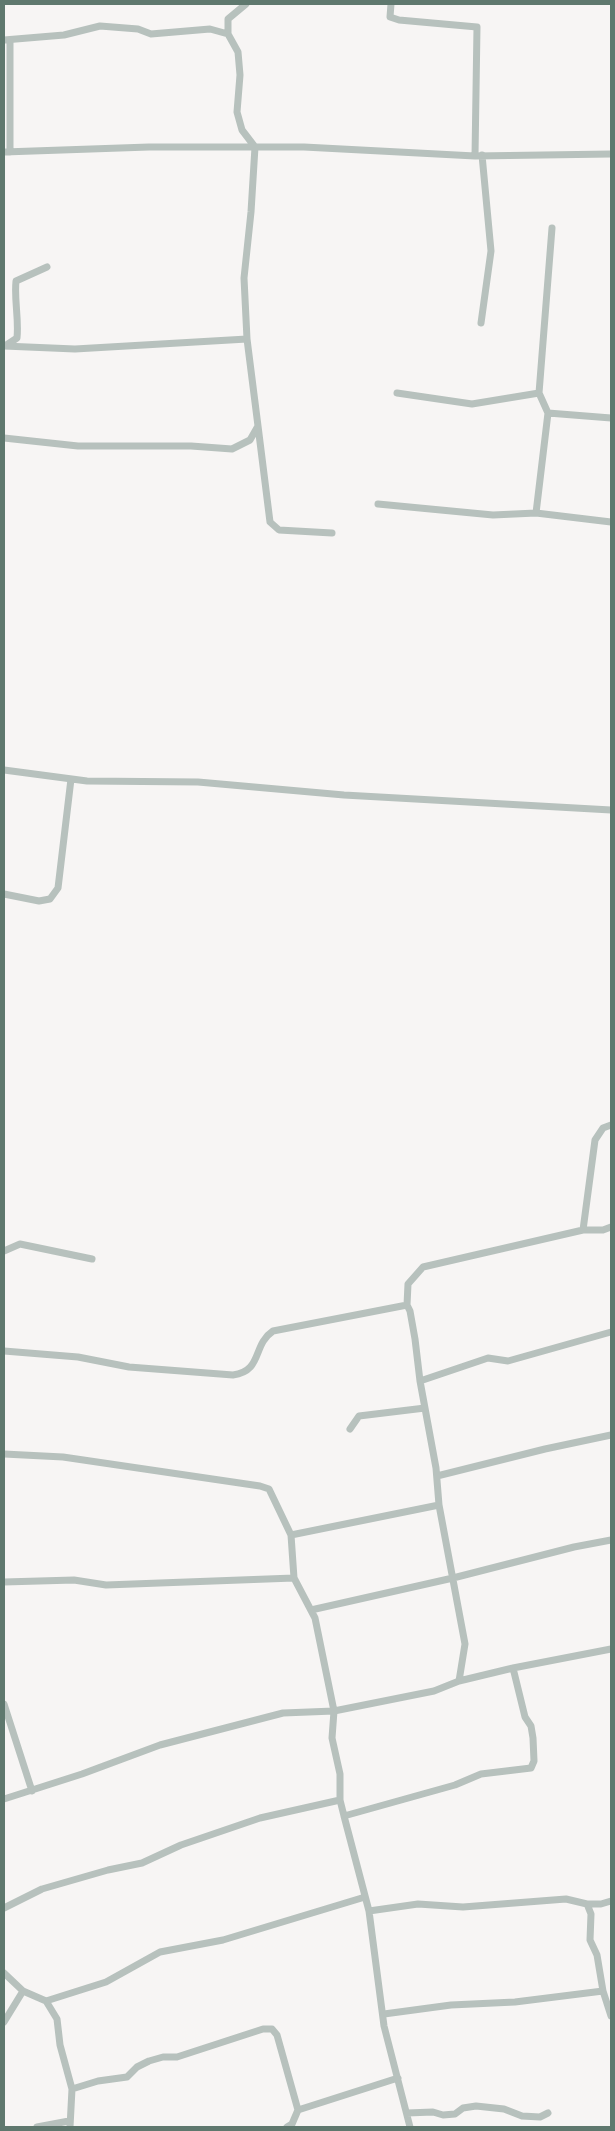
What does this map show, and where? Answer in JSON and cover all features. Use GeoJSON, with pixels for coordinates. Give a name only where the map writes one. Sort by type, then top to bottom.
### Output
{"type":"FeatureCollection","features":[{"type":"Feature","properties":{"kind":"street"},"geometry":{"type":"LineString","coordinates":[[246,4],[228,19],[228,34],[238,52],[240,75],[237,112],[242,130],[255,147],[244,278],[248,339],[270,522],[279,530],[332,532]]}},
{"type":"Feature","properties":{"kind":"street"},"geometry":{"type":"LineString","coordinates":[[391,4],[390,17],[399,20],[477,27],[478,155],[491,251],[481,323]]}},
{"type":"Feature","properties":{"kind":"street"},"geometry":{"type":"LineString","coordinates":[[228,34],[210,29],[152,34],[138,29],[100,26],[64,35],[7,40],[7,152],[304,147],[478,155],[611,154]]}},
{"type":"Feature","properties":{"kind":"street"},"geometry":{"type":"LineString","coordinates":[[536,513],[548,412],[539,394],[552,228]]}},
{"type":"Feature","properties":{"kind":"street"},"geometry":{"type":"LineString","coordinates":[[4,346],[17,338],[19,322],[15,294],[16,280],[47,267]]}},
{"type":"Feature","properties":{"kind":"street"},"geometry":{"type":"LineString","coordinates":[[4,346],[75,349],[248,339]]}},
{"type":"Feature","properties":{"kind":"street"},"geometry":{"type":"LineString","coordinates":[[397,393],[472,404],[539,394]]}},
{"type":"Feature","properties":{"kind":"street"},"geometry":{"type":"LineString","coordinates":[[548,412],[611,418]]}},
{"type":"Feature","properties":{"kind":"street"},"geometry":{"type":"LineString","coordinates":[[4,438],[78,446],[191,446],[232,449],[250,440],[258,426]]}},
{"type":"Feature","properties":{"kind":"street"},"geometry":{"type":"LineString","coordinates":[[378,504],[493,515],[536,513],[611,522]]}},
{"type":"Feature","properties":{"kind":"street"},"geometry":{"type":"LineString","coordinates":[[4,770],[71,779],[198,782],[344,795],[611,810]]}},
{"type":"Feature","properties":{"kind":"street"},"geometry":{"type":"LineString","coordinates":[[4,894],[39,900],[50,899],[58,888],[71,779]]}},
{"type":"Feature","properties":{"kind":"street"},"geometry":{"type":"LineString","coordinates":[[583,1230],[595,1140],[603,1128],[611,1125]]}},
{"type":"Feature","properties":{"kind":"street"},"geometry":{"type":"LineString","coordinates":[[459,1681],[465,1644],[439,1506],[437,1476],[420,1381],[415,1339],[410,1311],[407,1305],[408,1284],[424,1267],[583,1230],[602,1230],[611,1227]]}},
{"type":"Feature","properties":{"kind":"street"},"geometry":{"type":"LineString","coordinates":[[4,1251],[20,1244],[92,1259]]}},
{"type":"Feature","properties":{"kind":"street"},"geometry":{"type":"LineString","coordinates":[[4,1351],[78,1357],[128,1367],[233,1376],[244,1374],[252,1367],[264,1336],[273,1331],[407,1305]]}},
{"type":"Feature","properties":{"kind":"street"},"geometry":{"type":"LineString","coordinates":[[420,1381],[488,1358],[508,1361],[611,1332]]}},
{"type":"Feature","properties":{"kind":"street"},"geometry":{"type":"LineString","coordinates":[[350,1429],[359,1416],[425,1408]]}},
{"type":"Feature","properties":{"kind":"street"},"geometry":{"type":"LineString","coordinates":[[437,1476],[545,1448],[611,1435]]}},
{"type":"Feature","properties":{"kind":"street"},"geometry":{"type":"LineString","coordinates":[[4,1454],[63,1457],[260,1486],[269,1489],[290,1535],[294,1578],[315,1618],[334,1712],[332,1738],[340,1774],[340,1800],[369,1911],[384,2014],[384,2026],[410,2127]]}},
{"type":"Feature","properties":{"kind":"street"},"geometry":{"type":"LineString","coordinates":[[290,1535],[439,1506]]}},
{"type":"Feature","properties":{"kind":"street"},"geometry":{"type":"LineString","coordinates":[[311,1610],[453,1578],[574,1547],[611,1540]]}},
{"type":"Feature","properties":{"kind":"street"},"geometry":{"type":"LineString","coordinates":[[4,1582],[74,1580],[106,1585],[294,1578]]}},
{"type":"Feature","properties":{"kind":"street"},"geometry":{"type":"LineString","coordinates":[[4,1799],[32,1791],[160,1745],[283,1712],[334,1712],[434,1691],[459,1681],[513,1668],[611,1649]]}},
{"type":"Feature","properties":{"kind":"street"},"geometry":{"type":"LineString","coordinates":[[344,1816],[455,1785],[481,1774],[531,1768],[534,1761],[534,1738],[531,1726],[525,1717],[513,1668]]}},
{"type":"Feature","properties":{"kind":"street"},"geometry":{"type":"LineString","coordinates":[[4,1704],[32,1791]]}},
{"type":"Feature","properties":{"kind":"street"},"geometry":{"type":"LineString","coordinates":[[4,1908],[42,1889],[108,1870],[142,1863],[181,1845],[260,1818],[340,1800]]}},
{"type":"Feature","properties":{"kind":"street"},"geometry":{"type":"LineString","coordinates":[[46,2001],[106,1982],[160,1952],[223,1940],[365,1897]]}},
{"type":"Feature","properties":{"kind":"street"},"geometry":{"type":"LineString","coordinates":[[369,1911],[418,1904],[462,1907],[566,1899],[587,1904],[601,1904],[611,1901]]}},
{"type":"Feature","properties":{"kind":"street"},"geometry":{"type":"LineString","coordinates":[[587,1904],[591,1914],[590,1940],[597,1955],[603,1991],[611,2016]]}},
{"type":"Feature","properties":{"kind":"street"},"geometry":{"type":"LineString","coordinates":[[4,1973],[23,1991],[46,2001],[57,2019],[60,2045],[72,2089],[69,2124],[37,2127]]}},
{"type":"Feature","properties":{"kind":"street"},"geometry":{"type":"LineString","coordinates":[[4,2022],[23,1991]]}},
{"type":"Feature","properties":{"kind":"street"},"geometry":{"type":"LineString","coordinates":[[384,2014],[451,2005],[515,2002],[603,1991]]}},
{"type":"Feature","properties":{"kind":"street"},"geometry":{"type":"LineString","coordinates":[[72,2089],[98,2081],[127,2077],[137,2067],[149,2061],[163,2057],[176,2057],[263,2029],[272,2029],[277,2035],[298,2110],[292,2124],[287,2127]]}},
{"type":"Feature","properties":{"kind":"street"},"geometry":{"type":"LineString","coordinates":[[298,2110],[398,2078]]}},
{"type":"Feature","properties":{"kind":"street"},"geometry":{"type":"LineString","coordinates":[[407,2113],[433,2112],[443,2115],[455,2114],[463,2108],[476,2106],[504,2109],[522,2116],[540,2117],[548,2113]]}}]}
